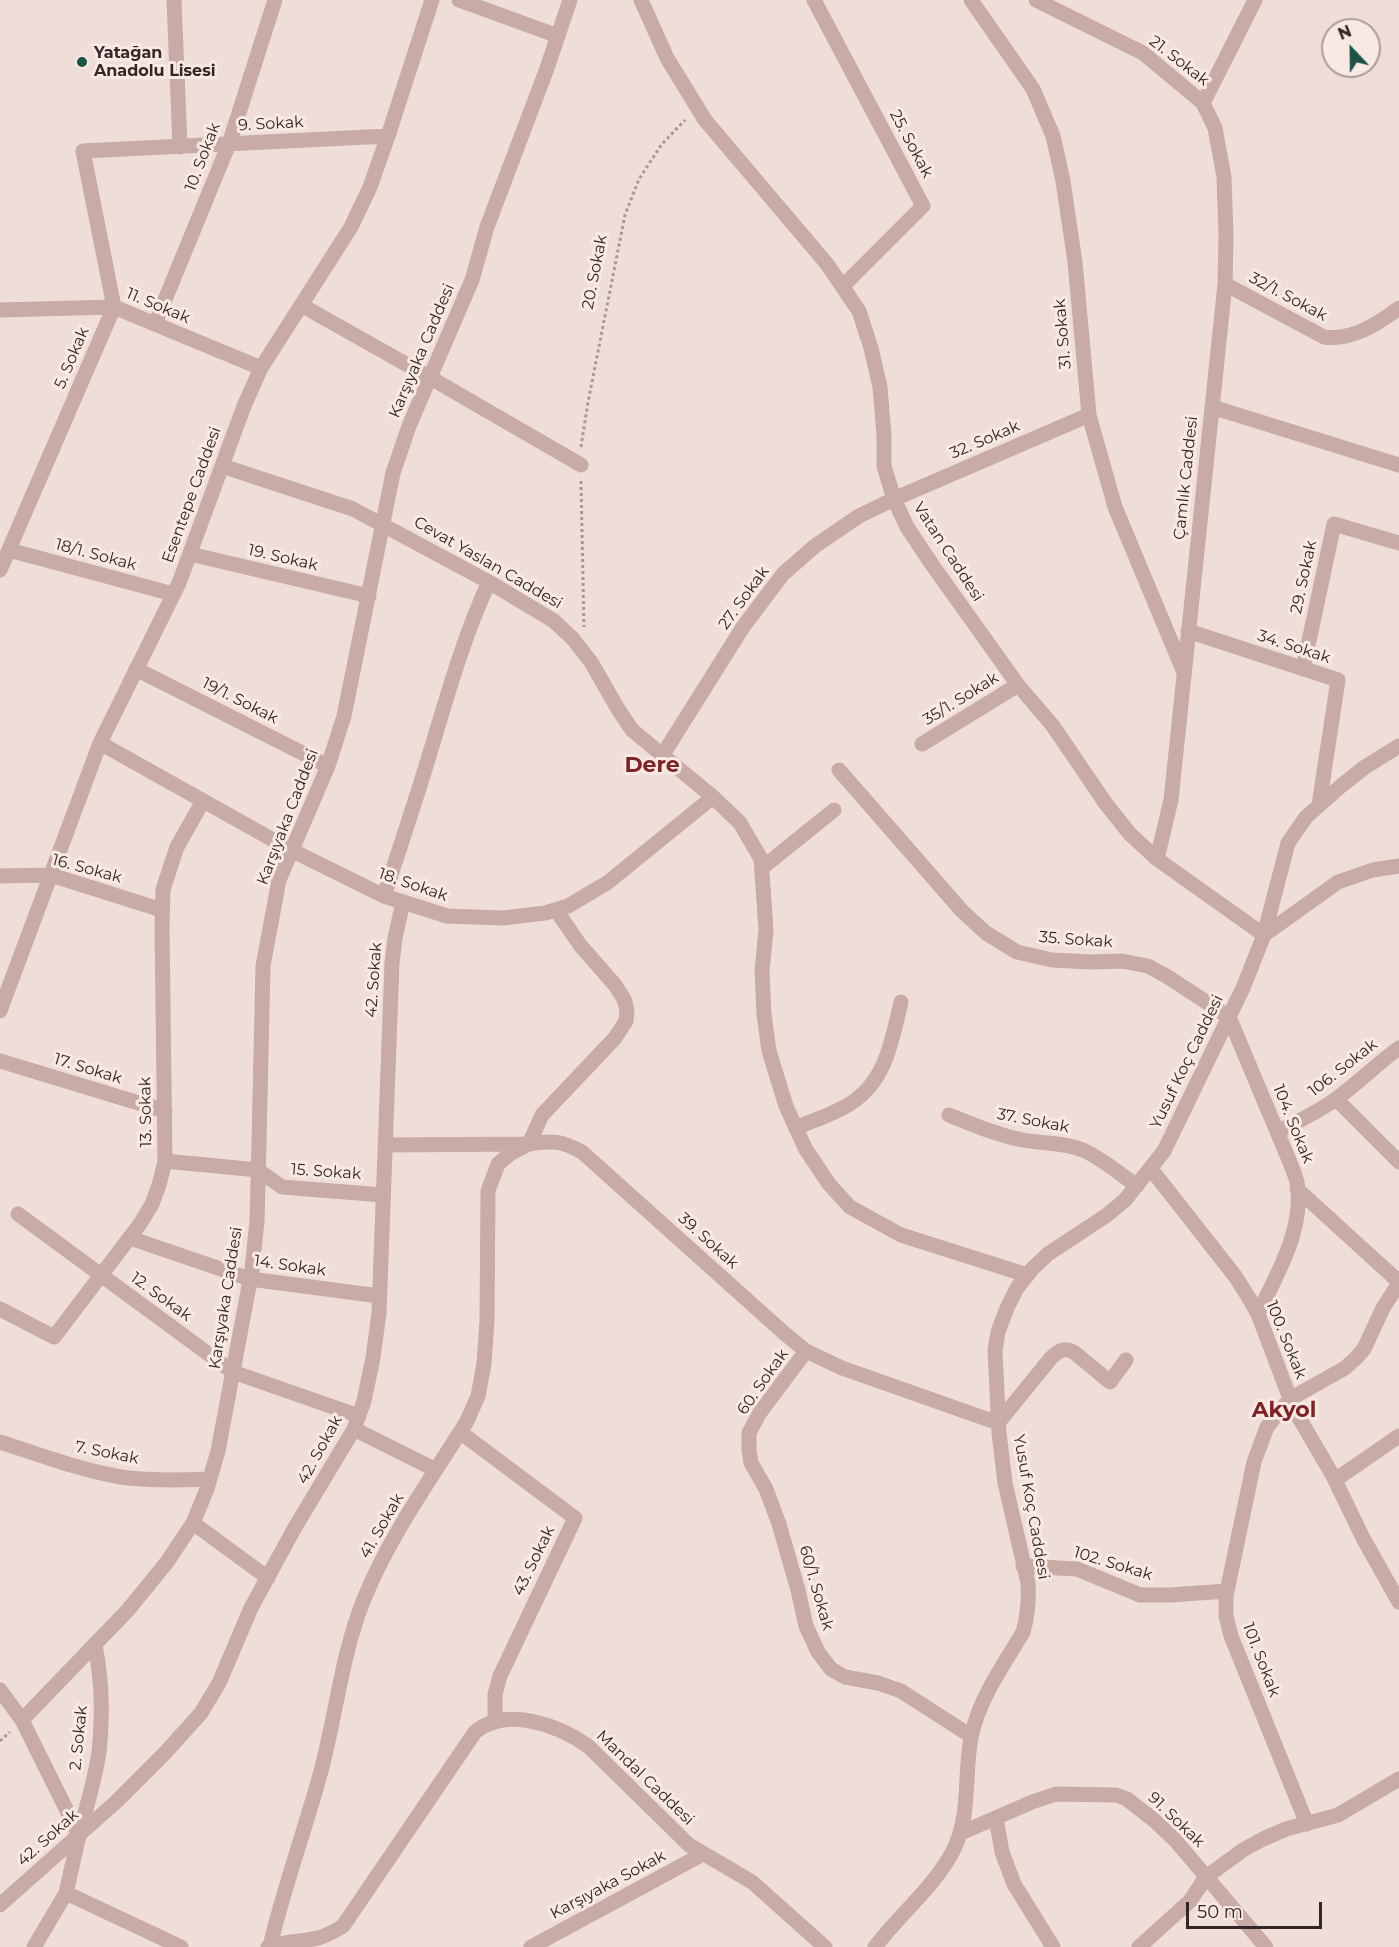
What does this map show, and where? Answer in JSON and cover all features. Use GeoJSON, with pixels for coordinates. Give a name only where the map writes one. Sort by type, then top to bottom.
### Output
{"type":"FeatureCollection","features":[{"type":"Feature","properties":{"kind":"street"},"geometry":{"type":"LineString","coordinates":[[174,0],[180,147]]}},
{"type":"Feature","properties":{"kind":"street","name":"10. Sokak"},"geometry":{"type":"LineString","coordinates":[[155,324],[229,144],[275,0]]}},
{"type":"Feature","properties":{"kind":"street","name":"Esentepe Caddesi"},"geometry":{"type":"LineString","coordinates":[[0,1011],[100,743],[173,594],[244,406],[261,368],[351,226],[370,187],[432,0]]}},
{"type":"Feature","properties":{"kind":"street"},"geometry":{"type":"LineString","coordinates":[[459,0],[558,36]]}},
{"type":"Feature","properties":{"kind":"street","name":"Karşıyaka Caddesi"},"geometry":{"type":"LineString","coordinates":[[22,1720],[128,1610],[167,1562],[193,1522],[210,1479],[218,1451],[250,1279],[256,1221],[263,966],[279,880],[328,766],[344,716],[393,473],[429,377],[455,324],[472,280],[487,227],[570,0]]}},
{"type":"Feature","properties":{"kind":"street","name":"Vatan Caddesi"},"geometry":{"type":"LineString","coordinates":[[641,0],[667,58],[705,120],[827,264],[859,311],[880,387],[884,466],[894,499],[907,527],[1018,685],[1053,726],[1106,804],[1130,834],[1157,859],[1264,935]]}},
{"type":"Feature","properties":{"kind":"street","name":"25. Sokak"},"geometry":{"type":"LineString","coordinates":[[814,0],[924,206],[843,286]]}},
{"type":"Feature","properties":{"kind":"street","name":"31. Sokak"},"geometry":{"type":"LineString","coordinates":[[971,0],[1033,89],[1053,136],[1063,181],[1075,262],[1089,415],[1115,507],[1184,672]]}},
{"type":"Feature","properties":{"kind":"street","name":"21. Sokak"},"geometry":{"type":"LineString","coordinates":[[1036,0],[1143,53],[1203,103]]}},
{"type":"Feature","properties":{"kind":"street"},"geometry":{"type":"LineString","coordinates":[[1203,103],[1255,0]]}},
{"type":"Feature","properties":{"kind":"street","name":"Çamlık Caddesi"},"geometry":{"type":"LineString","coordinates":[[1157,859],[1171,800],[1225,284],[1227,236],[1224,177],[1215,128],[1203,103]]}},
{"type":"Feature","properties":{"kind":"street","name":"9. Sokak"},"geometry":{"type":"LineString","coordinates":[[114,307],[83,151],[388,136]]}},
{"type":"Feature","properties":{"kind":"street","name":"32/1. Sokak"},"geometry":{"type":"LineString","coordinates":[[1225,284],[1309,330],[1324,337],[1337,339],[1356,334],[1399,308]]}},
{"type":"Feature","properties":{"kind":"street"},"geometry":{"type":"LineString","coordinates":[[301,305],[580,465]]}},
{"type":"Feature","properties":{"kind":"street","name":"11. Sokak"},"geometry":{"type":"LineString","coordinates":[[0,310],[114,307],[261,368]]}},
{"type":"Feature","properties":{"kind":"street","name":"5. Sokak"},"geometry":{"type":"LineString","coordinates":[[0,570],[114,307]]}},
{"type":"Feature","properties":{"kind":"street"},"geometry":{"type":"LineString","coordinates":[[1212,407],[1399,465]]}},
{"type":"Feature","properties":{"kind":"street","name":"32. Sokak"},"geometry":{"type":"LineString","coordinates":[[894,499],[1089,415]]}},
{"type":"Feature","properties":{"kind":"street","name":"Cevat Yaslan Caddesi"},"geometry":{"type":"LineString","coordinates":[[222,466],[353,509],[489,582],[554,621],[573,639],[632,730],[713,797],[740,823],[761,859],[766,930],[762,971],[769,1051],[786,1106],[805,1148],[829,1185],[850,1207],[901,1235],[1027,1275]]}},
{"type":"Feature","properties":{"kind":"street","name":"27. Sokak"},"geometry":{"type":"LineString","coordinates":[[662,756],[743,627],[783,574],[815,546],[859,516],[894,499]]}},
{"type":"Feature","properties":{"kind":"street","name":"29. Sokak"},"geometry":{"type":"LineString","coordinates":[[1303,669],[1334,524],[1399,543]]}},
{"type":"Feature","properties":{"kind":"street","name":"18/1. Sokak"},"geometry":{"type":"LineString","coordinates":[[9,550],[173,594]]}},
{"type":"Feature","properties":{"kind":"street","name":"19. Sokak"},"geometry":{"type":"LineString","coordinates":[[190,554],[369,596]]}},
{"type":"Feature","properties":{"kind":"street"},"geometry":{"type":"LineString","coordinates":[[384,896],[410,821],[455,669],[475,612],[489,582]]}},
{"type":"Feature","properties":{"kind":"street","name":"34. Sokak"},"geometry":{"type":"LineString","coordinates":[[1188,631],[1338,681],[1319,805]]}},
{"type":"Feature","properties":{"kind":"street","name":"19/1. Sokak"},"geometry":{"type":"LineString","coordinates":[[136,669],[328,766]]}},
{"type":"Feature","properties":{"kind":"street","name":"35/1. Sokak"},"geometry":{"type":"LineString","coordinates":[[922,744],[1018,685]]}},
{"type":"Feature","properties":{"kind":"street","name":"18. Sokak"},"geometry":{"type":"LineString","coordinates":[[100,743],[291,850],[384,896],[447,916],[479,918],[529,916],[568,906],[607,884],[713,797]]}},
{"type":"Feature","properties":{"kind":"street","name":"Yusuf Koç Caddesi"},"geometry":{"type":"LineString","coordinates":[[875,1947],[933,1881],[953,1852],[961,1833],[964,1816],[971,1736],[978,1708],[1023,1632],[1029,1599],[1005,1483],[998,1424],[995,1351],[998,1332],[1006,1308],[1027,1275],[1048,1254],[1107,1215],[1125,1200],[1151,1169],[1172,1136],[1229,1017],[1264,935],[1288,843],[1306,817],[1319,805],[1365,767],[1399,746]]}},
{"type":"Feature","properties":{"kind":"street","name":"35. Sokak"},"geometry":{"type":"LineString","coordinates":[[839,770],[962,911],[986,933],[1017,952],[1052,960],[1122,961],[1148,966],[1229,1017]]}},
{"type":"Feature","properties":{"kind":"street","name":"13. Sokak"},"geometry":{"type":"LineString","coordinates":[[0,1309],[54,1337],[130,1238],[152,1204],[165,1161],[163,890],[177,847],[203,801]]}},
{"type":"Feature","properties":{"kind":"street"},"geometry":{"type":"LineString","coordinates":[[762,868],[834,810]]}},
{"type":"Feature","properties":{"kind":"street"},"geometry":{"type":"LineString","coordinates":[[1264,935],[1338,882],[1373,870],[1399,866]]}},
{"type":"Feature","properties":{"kind":"street","name":"16. Sokak"},"geometry":{"type":"LineString","coordinates":[[0,876],[51,875],[162,910]]}},
{"type":"Feature","properties":{"kind":"street","name":"42. Sokak"},"geometry":{"type":"LineString","coordinates":[[0,1905],[80,1835],[165,1754],[201,1713],[219,1683],[251,1608],[357,1422],[373,1358],[379,1296],[392,963],[395,938],[404,902]]}},
{"type":"Feature","properties":{"kind":"street"},"geometry":{"type":"LineString","coordinates":[[529,1144],[542,1115],[615,1038],[626,1021],[627,1010],[624,999],[615,985],[580,945],[556,910]]}},
{"type":"Feature","properties":{"kind":"street"},"geometry":{"type":"LineString","coordinates":[[796,1128],[851,1103],[877,1078],[890,1052],[901,1002]]}},
{"type":"Feature","properties":{"kind":"street","name":"104. Sokak"},"geometry":{"type":"LineString","coordinates":[[1229,1017],[1289,1160],[1297,1189],[1296,1216],[1291,1239],[1258,1314]]}},
{"type":"Feature","properties":{"kind":"street","name":"106. Sokak"},"geometry":{"type":"LineString","coordinates":[[1277,1132],[1336,1099],[1399,1048]]}},
{"type":"Feature","properties":{"kind":"street","name":"17. Sokak"},"geometry":{"type":"LineString","coordinates":[[0,1061],[165,1111]]}},
{"type":"Feature","properties":{"kind":"street"},"geometry":{"type":"LineString","coordinates":[[1336,1099],[1399,1162]]}},
{"type":"Feature","properties":{"kind":"street","name":"37. Sokak"},"geometry":{"type":"LineString","coordinates":[[949,1115],[998,1135],[1026,1141],[1059,1143],[1083,1150],[1137,1186]]}},
{"type":"Feature","properties":{"kind":"street","name":"39. Sokak"},"geometry":{"type":"LineString","coordinates":[[385,1145],[529,1144],[546,1141],[566,1143],[582,1152],[806,1351],[842,1368],[998,1424]]}},
{"type":"Feature","properties":{"kind":"street","name":"41. Sokak"},"geometry":{"type":"LineString","coordinates":[[269,1947],[279,1906],[291,1877],[322,1769],[363,1601],[381,1562],[460,1432],[478,1396],[484,1364],[487,1321],[490,1185],[498,1164],[529,1144]]}},
{"type":"Feature","properties":{"kind":"street","name":"15. Sokak"},"geometry":{"type":"LineString","coordinates":[[165,1161],[258,1170],[282,1187],[383,1195]]}},
{"type":"Feature","properties":{"kind":"street","name":"100. Sokak"},"geometry":{"type":"LineString","coordinates":[[1151,1169],[1235,1276],[1258,1314],[1290,1399],[1399,1602]]}},
{"type":"Feature","properties":{"kind":"street"},"geometry":{"type":"LineString","coordinates":[[1290,1399],[1345,1368],[1356,1358],[1364,1349],[1383,1308],[1399,1282],[1297,1189]]}},
{"type":"Feature","properties":{"kind":"street","name":"12. Sokak"},"geometry":{"type":"LineString","coordinates":[[18,1214],[233,1372],[357,1422],[436,1470]]}},
{"type":"Feature","properties":{"kind":"street","name":"14. Sokak"},"geometry":{"type":"LineString","coordinates":[[130,1238],[250,1279],[379,1296]]}},
{"type":"Feature","properties":{"kind":"street"},"geometry":{"type":"LineString","coordinates":[[998,1424],[1051,1358],[1062,1350],[1069,1349],[1110,1382],[1126,1360]]}},
{"type":"Feature","properties":{"kind":"street","name":"60. Sokak"},"geometry":{"type":"LineString","coordinates":[[749,1433],[759,1414],[806,1351]]}},
{"type":"Feature","properties":{"kind":"street","name":"101. Sokak"},"geometry":{"type":"LineString","coordinates":[[1290,1399],[1267,1427],[1254,1462],[1227,1591],[1226,1616],[1231,1636],[1307,1824]]}},
{"type":"Feature","properties":{"kind":"street","name":"43. Sokak"},"geometry":{"type":"LineString","coordinates":[[460,1432],[575,1518],[500,1676],[495,1694],[495,1721]]}},
{"type":"Feature","properties":{"kind":"street","name":"60/1. Sokak"},"geometry":{"type":"LineString","coordinates":[[749,1433],[751,1463],[766,1489],[779,1524],[806,1626],[818,1652],[831,1669],[845,1677],[878,1683],[901,1691],[971,1736]]}},
{"type":"Feature","properties":{"kind":"street"},"geometry":{"type":"LineString","coordinates":[[1335,1480],[1399,1436]]}},
{"type":"Feature","properties":{"kind":"street","name":"7. Sokak"},"geometry":{"type":"LineString","coordinates":[[0,1442],[122,1477],[165,1480],[210,1479]]}},
{"type":"Feature","properties":{"kind":"street"},"geometry":{"type":"LineString","coordinates":[[193,1522],[268,1578]]}},
{"type":"Feature","properties":{"kind":"street","name":"102. Sokak"},"geometry":{"type":"LineString","coordinates":[[1023,1566],[1077,1569],[1140,1594],[1170,1595],[1227,1591]]}},
{"type":"Feature","properties":{"kind":"street","name":"2. Sokak"},"geometry":{"type":"LineString","coordinates":[[34,1947],[66,1893],[99,1753],[101,1676],[95,1645]]}},
{"type":"Feature","properties":{"kind":"street","name":"2. Sokak"},"geometry":{"type":"LineString","coordinates":[[0,1690],[22,1720],[80,1835]]}},
{"type":"Feature","properties":{"kind":"street","name":"Mandal Caddesi"},"geometry":{"type":"LineString","coordinates":[[495,1721],[511,1719],[530,1721],[573,1736],[588,1746],[678,1836],[703,1854],[752,1882],[825,1947]]}},
{"type":"Feature","properties":{"kind":"street"},"geometry":{"type":"LineString","coordinates":[[269,1947],[289,1943],[311,1946],[323,1942],[343,1926],[475,1732],[495,1721]]}},
{"type":"Feature","properties":{"kind":"street"},"geometry":{"type":"LineString","coordinates":[[1139,1947],[1190,1901],[1206,1877],[1243,1850],[1263,1839],[1338,1815],[1399,1779]]}},
{"type":"Feature","properties":{"kind":"street","name":"91. Sokak"},"geometry":{"type":"LineString","coordinates":[[961,1833],[1056,1794],[1116,1795],[1127,1799],[1155,1821],[1266,1947]]}},
{"type":"Feature","properties":{"kind":"street"},"geometry":{"type":"LineString","coordinates":[[996,1818],[1002,1852],[1014,1884],[1053,1947]]}},
{"type":"Feature","properties":{"kind":"street","name":"Karşıyaka Sokak"},"geometry":{"type":"LineString","coordinates":[[531,1947],[703,1854]]}},
{"type":"Feature","properties":{"kind":"street"},"geometry":{"type":"LineString","coordinates":[[66,1893],[181,1947]]}},
{"type":"Feature","properties":{"kind":"path","name":"20. Sokak"},"geometry":{"type":"LineString","coordinates":[[584,653],[580,453],[625,215],[639,179],[662,144],[697,108]]}},
{"type":"Feature","properties":{"kind":"place","name":"Yatağan Anadolu Lisesi"},"geometry":{"type":"Point","coordinates":[82,62]}},
{"type":"Feature","properties":{"kind":"district","name":"Dere"},"geometry":{"type":"Point","coordinates":[652,766]}},
{"type":"Feature","properties":{"kind":"district","name":"Akyol"},"geometry":{"type":"Point","coordinates":[1284,1411]}}]}
